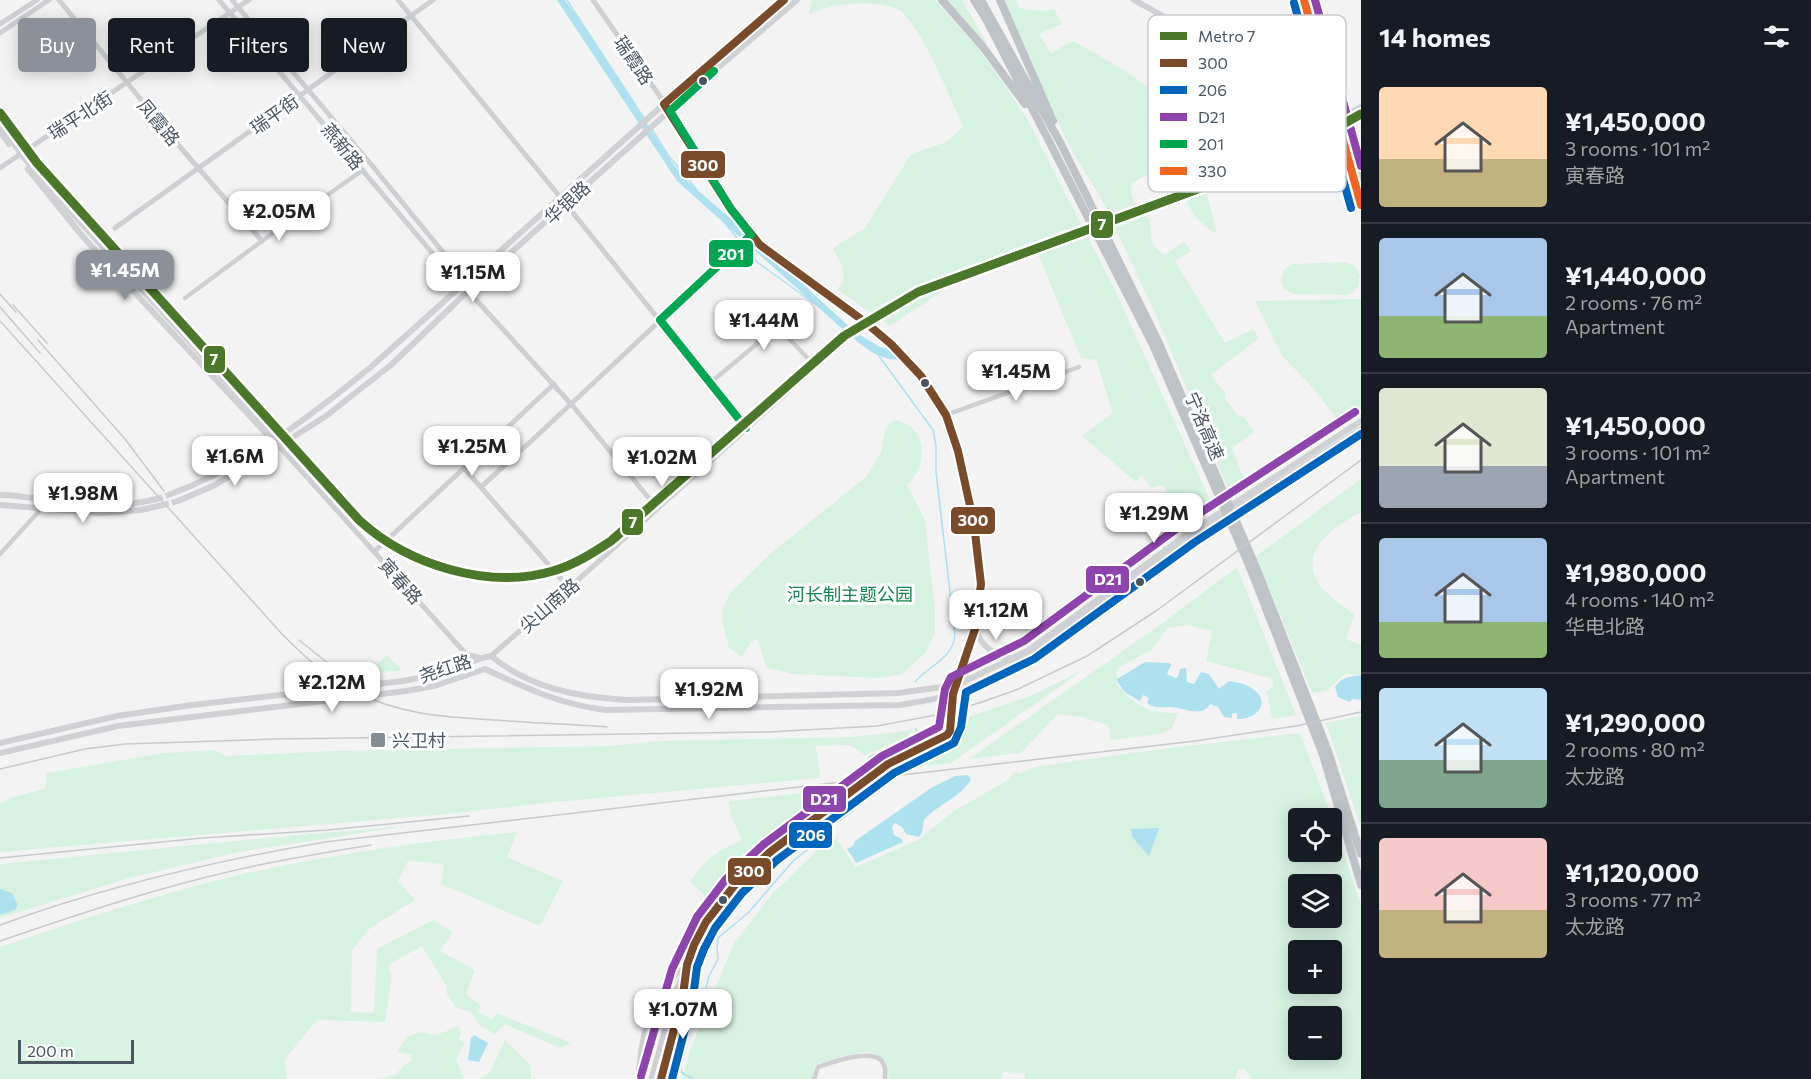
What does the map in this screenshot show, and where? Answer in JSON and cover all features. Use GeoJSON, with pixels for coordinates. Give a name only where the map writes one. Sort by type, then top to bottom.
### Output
{"type":"FeatureCollection","features":[{"type":"Feature","properties":{"kind":"highway"},"geometry":{"type":"LineString","coordinates":[[942,0],[983,47],[1023,100],[1086,216]]}},
{"type":"Feature","properties":{"kind":"highway","name":"宁洛高速"},"geometry":{"type":"LineString","coordinates":[[974,0],[987,21],[1153,345],[1204,454]]}},
{"type":"Feature","properties":{"kind":"highway","name":"宁洛高速"},"geometry":{"type":"LineString","coordinates":[[981,0],[1076,175],[1158,341],[1328,751],[1361,854]]}},
{"type":"Feature","properties":{"kind":"highway"},"geometry":{"type":"LineString","coordinates":[[1000,0],[1076,175]]}},
{"type":"Feature","properties":{"kind":"highway","name":"宁洛高速"},"geometry":{"type":"LineString","coordinates":[[1256,574],[1323,754],[1361,885]]}},
{"type":"Feature","properties":{"kind":"main road","name":"华银路"},"geometry":{"type":"LineString","coordinates":[[178,501],[215,485],[326,416],[391,365],[640,126],[784,0]]}},
{"type":"Feature","properties":{"kind":"main road","name":"华银路"},"geometry":{"type":"LineString","coordinates":[[171,494],[196,485],[275,439],[327,402],[372,366],[460,286],[670,111],[797,0]]}},
{"type":"Feature","properties":{"kind":"main road"},"geometry":{"type":"LineString","coordinates":[[1134,0],[1161,15]]}},
{"type":"Feature","properties":{"kind":"main road"},"geometry":{"type":"LineString","coordinates":[[1304,0],[1309,15]]}},
{"type":"Feature","properties":{"kind":"main road"},"geometry":{"type":"LineString","coordinates":[[1312,0],[1316,15]]}},
{"type":"Feature","properties":{"kind":"main road"},"geometry":{"type":"LineString","coordinates":[[1346,116],[1361,107]]}},
{"type":"Feature","properties":{"kind":"main road"},"geometry":{"type":"LineString","coordinates":[[1346,117],[1361,113]]}},
{"type":"Feature","properties":{"kind":"main road"},"geometry":{"type":"LineString","coordinates":[[0,123],[19,155]]}},
{"type":"Feature","properties":{"kind":"main road"},"geometry":{"type":"LineString","coordinates":[[0,131],[48,188],[279,446]]}},
{"type":"Feature","properties":{"kind":"main road"},"geometry":{"type":"LineString","coordinates":[[1346,137],[1361,181]]}},
{"type":"Feature","properties":{"kind":"main road"},"geometry":{"type":"LineString","coordinates":[[1346,144],[1361,205]]}},
{"type":"Feature","properties":{"kind":"main road","name":"尧红路"},"geometry":{"type":"LineString","coordinates":[[0,743],[117,716],[192,705],[403,681],[431,676],[457,668],[478,657],[491,656],[504,667],[560,692],[627,700],[898,693],[957,685],[1029,650],[1189,533],[1361,422]]}},
{"type":"Feature","properties":{"kind":"main road","name":"尧红路"},"geometry":{"type":"LineString","coordinates":[[0,753],[118,726],[406,691],[434,686],[485,669],[550,698],[576,706],[606,710],[900,705],[929,701],[954,694],[1044,646],[1192,538],[1361,429]]}},
{"type":"Feature","properties":{"kind":"main road"},"geometry":{"type":"LineString","coordinates":[[0,495],[90,506],[126,505],[157,499]]}},
{"type":"Feature","properties":{"kind":"main road"},"geometry":{"type":"LineString","coordinates":[[0,506],[101,513],[163,506]]}},
{"type":"Feature","properties":{"kind":"main road"},"geometry":{"type":"LineString","coordinates":[[975,629],[978,639],[990,651],[1012,658]]}},
{"type":"Feature","properties":{"kind":"main road"},"geometry":{"type":"LineString","coordinates":[[954,694],[957,685]]}},
{"type":"Feature","properties":{"kind":"street"},"geometry":{"type":"LineString","coordinates":[[0,24],[37,0]]}},
{"type":"Feature","properties":{"kind":"street"},"geometry":{"type":"LineString","coordinates":[[0,33],[49,0]]}},
{"type":"Feature","properties":{"kind":"street","name":"凤霞路"},"geometry":{"type":"LineString","coordinates":[[59,0],[127,84],[262,241]]}},
{"type":"Feature","properties":{"kind":"street","name":"燕新路"},"geometry":{"type":"LineString","coordinates":[[219,0],[460,286],[468,291],[554,384],[657,508]]}},
{"type":"Feature","properties":{"kind":"street","name":"燕新路"},"geometry":{"type":"LineString","coordinates":[[232,0],[466,281],[468,291]]}},
{"type":"Feature","properties":{"kind":"street","name":"瑞平北街"},"geometry":{"type":"LineString","coordinates":[[0,168],[249,0]]}},
{"type":"Feature","properties":{"kind":"street"},"geometry":{"type":"LineString","coordinates":[[398,0],[746,428]]}},
{"type":"Feature","properties":{"kind":"street","name":"瑞平街"},"geometry":{"type":"LineString","coordinates":[[407,19],[433,0]]}},
{"type":"Feature","properties":{"kind":"street","name":"瑞霞路"},"geometry":{"type":"LineString","coordinates":[[593,0],[670,111],[731,209],[751,235],[769,253],[865,322],[891,344],[921,376],[946,415],[963,471],[980,554],[981,584],[975,629],[957,685]]}},
{"type":"Feature","properties":{"kind":"street"},"geometry":{"type":"LineString","coordinates":[[347,28],[361,52],[341,32],[347,28]]}},
{"type":"Feature","properties":{"kind":"street","name":"瑞平街"},"geometry":{"type":"LineString","coordinates":[[115,228],[197,167],[334,72]]}},
{"type":"Feature","properties":{"kind":"street"},"geometry":{"type":"LineString","coordinates":[[185,298],[363,170]]}},
{"type":"Feature","properties":{"kind":"street"},"geometry":{"type":"LineString","coordinates":[[482,487],[751,235]]}},
{"type":"Feature","properties":{"kind":"street"},"geometry":{"type":"LineString","coordinates":[[710,383],[776,328],[780,329],[815,366]]}},
{"type":"Feature","properties":{"kind":"street","name":"尖山南路"},"geometry":{"type":"LineString","coordinates":[[491,656],[848,338]]}},
{"type":"Feature","properties":{"kind":"street"},"geometry":{"type":"LineString","coordinates":[[946,415],[1079,367]]}},
{"type":"Feature","properties":{"kind":"street"},"geometry":{"type":"LineString","coordinates":[[374,552],[554,384]]}},
{"type":"Feature","properties":{"kind":"street","name":"寅春路"},"geometry":{"type":"LineString","coordinates":[[279,446],[466,654],[478,657]]}},
{"type":"Feature","properties":{"kind":"street"},"geometry":{"type":"LineString","coordinates":[[464,468],[569,588]]}},
{"type":"Feature","properties":{"kind":"street"},"geometry":{"type":"LineString","coordinates":[[0,554],[42,508],[43,499]]}},
{"type":"Feature","properties":{"kind":"street"},"geometry":{"type":"LineString","coordinates":[[651,1079],[675,993],[694,945],[712,914],[734,886],[754,866],[888,764],[947,735],[950,731],[954,694]]}},
{"type":"Feature","properties":{"kind":"street"},"geometry":{"type":"LineString","coordinates":[[661,1079],[683,995],[687,965]]}},
{"type":"Feature","properties":{"kind":"street"},"geometry":{"type":"LineString","coordinates":[[638,1079],[640,1045],[644,1029],[662,990],[687,965]]}},
{"type":"Feature","properties":{"kind":"street"},"geometry":{"type":"LineString","coordinates":[[814,1079],[818,1067],[863,1055],[882,1061],[885,1079]]}},
{"type":"Feature","properties":{"kind":"green space"},"geometry":{"type":"Polygon","coordinates":[[[812,0],[935,0],[977,47],[1027,119],[1115,290],[1210,500],[1177,513],[1163,485],[1151,488],[1142,475],[1136,482],[1082,436],[1113,413],[1096,360],[1081,358],[1038,254],[952,285],[890,326],[837,289],[844,281],[842,266],[833,248],[865,228],[911,154],[946,142],[963,127],[925,46],[907,17],[899,10],[876,4],[857,3],[837,5],[809,14],[812,0]]]}},
{"type":"Feature","properties":{"kind":"green space"},"geometry":{"type":"Polygon","coordinates":[[[944,0],[962,0],[987,43],[983,45],[944,0]]]}},
{"type":"Feature","properties":{"kind":"green space"},"geometry":{"type":"Polygon","coordinates":[[[1002,0],[1016,0],[1019,8],[1041,11],[1054,9],[1062,24],[1039,34],[1051,53],[1073,41],[1106,59],[1148,87],[1148,175],[1131,184],[1132,196],[1138,209],[1150,220],[1152,240],[1160,251],[1165,255],[1184,241],[1191,251],[1175,261],[1225,343],[1253,329],[1259,338],[1211,375],[1226,394],[1224,397],[1238,416],[1244,417],[1254,432],[1232,448],[1247,487],[1230,494],[1156,315],[1101,198],[1075,156],[1034,75],[1002,0]]]}},
{"type":"Feature","properties":{"kind":"green space"},"geometry":{"type":"Polygon","coordinates":[[[1182,192],[1207,194],[1217,234],[1196,217],[1182,192]]]}},
{"type":"Feature","properties":{"kind":"green space"},"geometry":{"type":"Polygon","coordinates":[[[1343,262],[1354,265],[1360,275],[1358,287],[1352,293],[1346,295],[1292,294],[1284,289],[1281,280],[1284,269],[1291,264],[1343,262]]]}},
{"type":"Feature","properties":{"kind":"green space"},"geometry":{"type":"Polygon","coordinates":[[[1361,299],[1361,414],[1343,427],[1313,388],[1282,356],[1255,301],[1361,299]]]}},
{"type":"Feature","properties":{"kind":"green space","name":"河长制主题公园"},"geometry":{"type":"Polygon","coordinates":[[[895,420],[911,427],[917,433],[922,449],[920,466],[907,485],[925,520],[935,610],[935,633],[926,652],[902,674],[878,678],[794,674],[767,668],[757,639],[751,642],[742,657],[729,648],[722,621],[723,607],[731,592],[769,555],[866,477],[881,452],[886,427],[895,420]]]}},
{"type":"Feature","properties":{"kind":"green space"},"geometry":{"type":"Polygon","coordinates":[[[1361,479],[1361,512],[1342,523],[1324,538],[1313,556],[1313,567],[1316,579],[1323,589],[1354,615],[1346,639],[1361,645],[1361,675],[1345,674],[1326,691],[1312,693],[1256,556],[1361,479]]]}},
{"type":"Feature","properties":{"kind":"green space"},"geometry":{"type":"Polygon","coordinates":[[[1237,567],[1296,715],[1272,719],[1267,691],[1273,687],[1272,679],[1206,661],[1212,631],[1187,625],[1167,628],[1152,650],[1117,668],[1117,684],[1137,703],[1158,712],[1178,713],[1172,728],[1161,734],[1111,740],[1108,725],[1081,717],[1058,714],[1021,753],[969,759],[1154,629],[1237,567]]]}},
{"type":"Feature","properties":{"kind":"green space"},"geometry":{"type":"Polygon","coordinates":[[[387,655],[401,669],[376,672],[372,668],[387,655]]]}},
{"type":"Feature","properties":{"kind":"green space"},"geometry":{"type":"Polygon","coordinates":[[[1086,668],[951,763],[893,770],[902,762],[949,743],[955,733],[956,721],[1033,695],[1086,668]]]}},
{"type":"Feature","properties":{"kind":"green space"},"geometry":{"type":"Polygon","coordinates":[[[1361,716],[1361,828],[1326,723],[1361,716]]]}},
{"type":"Feature","properties":{"kind":"green space"},"geometry":{"type":"Polygon","coordinates":[[[914,729],[907,737],[865,755],[850,745],[816,746],[820,778],[447,814],[0,852],[0,804],[11,798],[46,788],[46,773],[163,753],[215,750],[225,756],[333,751],[611,746],[659,741],[850,737],[914,729]]]}},
{"type":"Feature","properties":{"kind":"green space"},"geometry":{"type":"Polygon","coordinates":[[[1300,733],[1328,808],[1288,808],[1288,862],[1342,862],[1342,849],[1361,905],[1361,1079],[1252,1079],[1243,1068],[1238,1070],[1235,1079],[1025,1079],[1025,1074],[1003,1072],[1002,1079],[889,1079],[886,1061],[869,1051],[815,1065],[812,1079],[682,1079],[689,1053],[733,945],[772,894],[833,835],[856,867],[918,840],[951,813],[1009,779],[1014,771],[1019,774],[1034,767],[1160,749],[1300,733]]]}},
{"type":"Feature","properties":{"kind":"green space"},"geometry":{"type":"Polygon","coordinates":[[[850,788],[760,854],[711,901],[690,882],[712,856],[742,840],[731,816],[728,801],[850,788]]]}},
{"type":"Feature","properties":{"kind":"green space"},"geometry":{"type":"Polygon","coordinates":[[[406,826],[239,852],[126,879],[0,918],[0,864],[406,826]]]}},
{"type":"Feature","properties":{"kind":"green space"},"geometry":{"type":"Polygon","coordinates":[[[517,832],[507,857],[563,881],[540,926],[441,884],[444,864],[408,861],[398,881],[415,900],[369,929],[352,951],[351,1012],[374,1013],[377,949],[433,920],[453,932],[440,951],[475,970],[466,994],[481,1006],[478,1012],[492,1019],[497,1013],[571,1043],[560,1048],[506,1025],[495,1034],[480,1026],[471,1012],[455,1007],[446,992],[447,987],[422,946],[388,965],[392,976],[385,1022],[317,1020],[284,1060],[287,1079],[0,1079],[0,947],[114,909],[230,877],[373,850],[517,832]]]}},
{"type":"Feature","properties":{"kind":"green space"},"geometry":{"type":"Polygon","coordinates":[[[458,1025],[461,1032],[459,1040],[465,1042],[456,1059],[464,1079],[379,1079],[395,1075],[404,1065],[411,1062],[411,1055],[397,1052],[406,1037],[421,1032],[435,1035],[458,1025]]]}},
{"type":"Feature","properties":{"kind":"green space"},"geometry":{"type":"Polygon","coordinates":[[[505,1040],[531,1066],[531,1079],[479,1079],[490,1072],[505,1040]]]}},
{"type":"Feature","properties":{"kind":"water"},"geometry":{"type":"Polygon","coordinates":[[[557,0],[565,0],[671,161],[688,182],[855,332],[880,347],[906,352],[907,359],[882,357],[849,335],[677,181],[557,0]]]}},
{"type":"Feature","properties":{"kind":"water"},"geometry":{"type":"Polygon","coordinates":[[[1145,662],[1169,663],[1171,665],[1167,674],[1175,678],[1178,677],[1180,669],[1186,668],[1187,682],[1194,684],[1201,672],[1209,674],[1219,689],[1229,681],[1244,685],[1259,694],[1261,705],[1255,714],[1244,719],[1237,719],[1237,713],[1232,714],[1232,718],[1224,717],[1218,707],[1210,704],[1197,712],[1175,707],[1153,706],[1147,703],[1149,698],[1143,695],[1140,701],[1126,693],[1117,679],[1145,662]]]}},
{"type":"Feature","properties":{"kind":"water"},"geometry":{"type":"Polygon","coordinates":[[[1361,676],[1361,700],[1352,699],[1350,702],[1338,697],[1335,687],[1340,681],[1361,676]]]}},
{"type":"Feature","properties":{"kind":"water"},"geometry":{"type":"Polygon","coordinates":[[[968,775],[971,780],[966,787],[924,820],[919,837],[906,834],[902,827],[895,823],[892,827],[894,835],[903,842],[856,863],[847,849],[853,846],[855,841],[931,788],[955,776],[968,775]]]}},
{"type":"Feature","properties":{"kind":"water"},"geometry":{"type":"Polygon","coordinates":[[[1158,828],[1149,856],[1132,837],[1131,829],[1158,828]]]}},
{"type":"Feature","properties":{"kind":"water"},"geometry":{"type":"Polygon","coordinates":[[[0,889],[12,893],[18,905],[15,910],[0,915],[0,889]]]}},
{"type":"Feature","properties":{"kind":"water"},"geometry":{"type":"Polygon","coordinates":[[[474,1035],[488,1043],[479,1062],[468,1060],[471,1038],[474,1035]]]}},
{"type":"Feature","properties":{"kind":"waterway"},"geometry":{"type":"LineString","coordinates":[[567,0],[644,118]]}},
{"type":"Feature","properties":{"kind":"waterway"},"geometry":{"type":"LineString","coordinates":[[652,129],[668,155],[697,190]]}},
{"type":"Feature","properties":{"kind":"waterway"},"geometry":{"type":"LineString","coordinates":[[723,221],[757,262],[815,304]]}},
{"type":"Feature","properties":{"kind":"waterway"},"geometry":{"type":"LineString","coordinates":[[879,356],[933,430],[936,445],[936,472],[955,635],[950,650],[945,656],[915,682]]}},
{"type":"Feature","properties":{"kind":"waterway"},"geometry":{"type":"LineString","coordinates":[[867,761],[871,756],[916,735],[916,729]]}},
{"type":"Feature","properties":{"kind":"waterway"},"geometry":{"type":"LineString","coordinates":[[694,1079],[682,1073],[680,1066],[685,1040],[704,997],[709,976],[718,959],[718,938],[749,912],[794,860],[815,844],[832,824],[863,803]]}},
{"type":"Feature","properties":{"kind":"tunnel"},"geometry":{"type":"LineString","coordinates":[[157,499],[171,494]]}},
{"type":"Feature","properties":{"kind":"tunnel"},"geometry":{"type":"LineString","coordinates":[[163,505],[178,501]]}},
{"type":"Feature","properties":{"kind":"railway"},"geometry":{"type":"LineString","coordinates":[[0,294],[16,312]]}},
{"type":"Feature","properties":{"kind":"railway"},"geometry":{"type":"LineString","coordinates":[[13,305],[47,343]]}},
{"type":"Feature","properties":{"kind":"railway"},"geometry":{"type":"LineString","coordinates":[[0,307],[40,353]]}},
{"type":"Feature","properties":{"kind":"railway"},"geometry":{"type":"LineString","coordinates":[[0,321],[282,634],[325,673],[371,699],[406,710],[459,718],[607,727]]}},
{"type":"Feature","properties":{"kind":"railway"},"geometry":{"type":"LineString","coordinates":[[38,340],[125,439],[164,491]]}},
{"type":"Feature","properties":{"kind":"railway"},"geometry":{"type":"LineString","coordinates":[[0,769],[85,749],[125,744],[276,739],[768,732],[877,726],[936,715],[1016,690],[1087,656],[1156,611],[1361,460]]}},
{"type":"Feature","properties":{"kind":"railway"},"geometry":{"type":"LineString","coordinates":[[299,640],[339,672]]}},
{"type":"Feature","properties":{"kind":"railway"},"geometry":{"type":"LineString","coordinates":[[0,925],[80,898],[161,876],[325,842],[1195,741],[1296,726],[1361,712]]}},
{"type":"Feature","properties":{"kind":"railway"},"geometry":{"type":"LineString","coordinates":[[0,858],[202,838],[328,830],[469,816]]}},
{"type":"Feature","properties":{"kind":"railway"},"geometry":{"type":"LineString","coordinates":[[0,941],[115,903],[202,878],[267,863],[371,845]]}},
{"type":"Feature","properties":{"kind":"metro line","name":"7"},"geometry":{"type":"LineString","coordinates":[[0,113],[37,163],[359,520],[401,550],[425,561],[450,570],[502,577],[528,576],[553,571],[583,558],[611,541],[844,336],[918,292],[1190,192]]}},
{"type":"Feature","properties":{"kind":"metro line","name":"7"},"geometry":{"type":"LineString","coordinates":[[1346,122],[1361,114]]}},
{"type":"Feature","properties":{"kind":"transit line","name":"300"},"geometry":{"type":"LineString","coordinates":[[661,1079],[683,995],[687,965],[694,945],[706,922],[734,886],[770,852],[888,764],[947,735],[950,731],[953,694],[975,629],[981,584],[974,524],[958,451],[946,415],[921,376],[891,344],[865,322],[760,245],[731,209],[664,104],[784,0]]}},
{"type":"Feature","properties":{"kind":"transit line","name":"330"},"geometry":{"type":"LineString","coordinates":[[1304,0],[1308,15]]}},
{"type":"Feature","properties":{"kind":"transit line","name":"D21"},"geometry":{"type":"LineString","coordinates":[[1315,0],[1319,15]]}},
{"type":"Feature","properties":{"kind":"transit line","name":"206"},"geometry":{"type":"LineString","coordinates":[[1294,3],[1297,15]]}},
{"type":"Feature","properties":{"kind":"transit line","name":"201"},"geometry":{"type":"LineString","coordinates":[[714,71],[670,111],[731,209],[751,235],[660,320],[746,428]]}},
{"type":"Feature","properties":{"kind":"transit line","name":"D21"},"geometry":{"type":"LineString","coordinates":[[1346,112],[1361,166]]}},
{"type":"Feature","properties":{"kind":"transit line","name":"330"},"geometry":{"type":"LineString","coordinates":[[1346,151],[1361,205]]}},
{"type":"Feature","properties":{"kind":"transit line","name":"206"},"geometry":{"type":"LineString","coordinates":[[1346,190],[1351,208]]}},
{"type":"Feature","properties":{"kind":"transit line","name":"D21"},"geometry":{"type":"LineString","coordinates":[[641,1076],[672,969],[697,917],[726,879],[764,844],[882,756],[939,727],[945,689],[951,677],[1024,641],[1183,524],[1355,412]]}},
{"type":"Feature","properties":{"kind":"transit line","name":"206"},"geometry":{"type":"LineString","coordinates":[[672,1079],[693,998],[697,967],[704,949],[715,928],[742,893],[777,860],[894,773],[954,743],[961,727],[966,692],[1034,659],[1195,542],[1361,434]]}},
{"type":"Feature","properties":{"kind":"place","name":"兴卫村"},"geometry":{"type":"Point","coordinates":[378,740]}}]}
